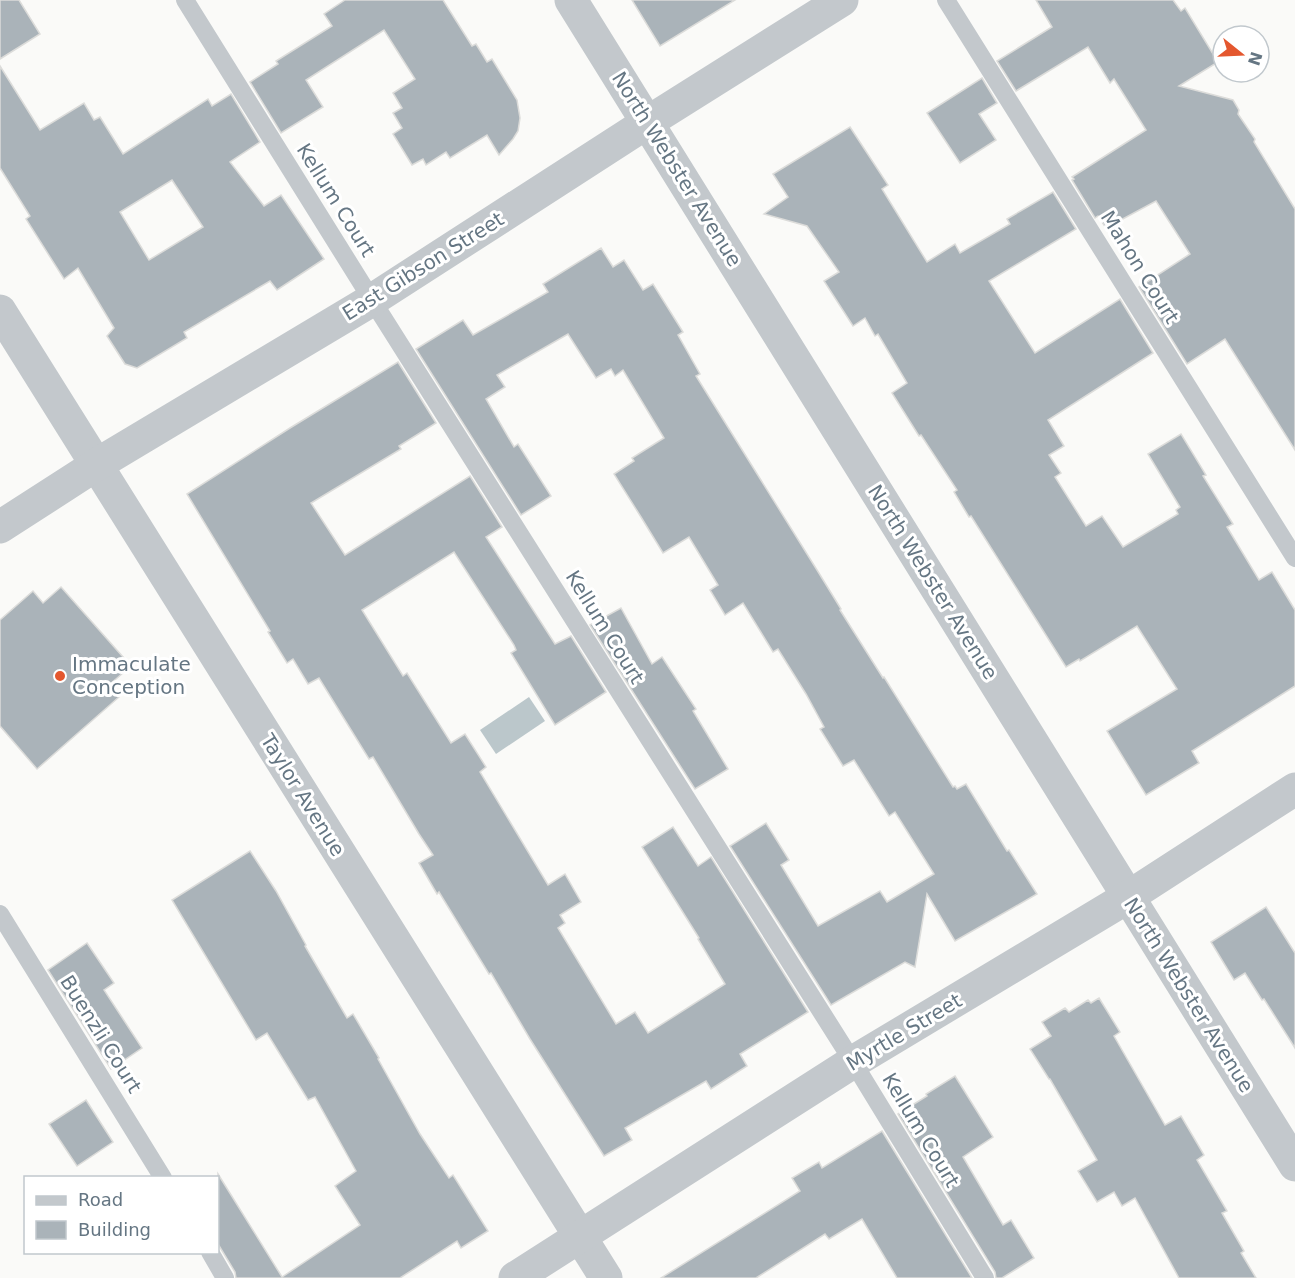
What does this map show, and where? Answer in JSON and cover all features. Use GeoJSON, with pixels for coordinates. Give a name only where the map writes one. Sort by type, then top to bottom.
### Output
{"type":"FeatureCollection","features":[{"type":"Feature","properties":{"kind":"street","name":"North Webster Avenue"},"geometry":{"type":"LineString","coordinates":[[571,0],[1295,1165]]}},
{"type":"Feature","properties":{"kind":"street","name":"East Gibson Street"},"geometry":{"type":"LineString","coordinates":[[0,527],[96,465],[372,300],[842,0]]}},
{"type":"Feature","properties":{"kind":"street","name":"Taylor Avenue"},"geometry":{"type":"LineString","coordinates":[[0,311],[606,1278]]}},
{"type":"Feature","properties":{"kind":"street","name":"Myrtle Street"},"geometry":{"type":"LineString","coordinates":[[515,1278],[853,1062],[1128,897],[1295,789]]}},
{"type":"Feature","properties":{"kind":"lane","name":"Kellum Court"},"geometry":{"type":"LineString","coordinates":[[185,0],[853,1062],[985,1278]]}},
{"type":"Feature","properties":{"kind":"lane","name":"Mahon Court"},"geometry":{"type":"LineString","coordinates":[[946,0],[1295,558]]}},
{"type":"Feature","properties":{"kind":"lane","name":"Buenzli Court"},"geometry":{"type":"LineString","coordinates":[[0,914],[162,1176]]}},
{"type":"Feature","properties":{"kind":"lane"},"geometry":{"type":"LineString","coordinates":[[211,1254],[225,1278]]}},
{"type":"Feature","properties":{"kind":"shaded area"},"geometry":{"type":"Polygon","coordinates":[[[529,697],[545,721],[496,754],[480,730],[529,697]]]}},
{"type":"Feature","properties":{"kind":"building"},"geometry":{"type":"Polygon","coordinates":[[[0,0],[19,0],[40,34],[0,59],[0,0]]]}},
{"type":"Feature","properties":{"kind":"building"},"geometry":{"type":"Polygon","coordinates":[[[345,0],[443,0],[472,46],[476,44],[487,62],[492,59],[517,100],[520,118],[518,131],[499,155],[487,135],[450,158],[446,152],[426,165],[423,159],[412,165],[393,134],[402,128],[393,113],[402,108],[393,93],[415,79],[384,30],[306,80],[323,107],[281,133],[250,82],[278,64],[276,61],[332,26],[324,14],[345,0]]]}},
{"type":"Feature","properties":{"kind":"building"},"geometry":{"type":"Polygon","coordinates":[[[632,0],[735,0],[660,46],[632,0]]]}},
{"type":"Feature","properties":{"kind":"building"},"geometry":{"type":"Polygon","coordinates":[[[1036,0],[1173,0],[1181,11],[1185,8],[1211,51],[1211,66],[1179,86],[1233,100],[1239,110],[1238,114],[1295,209],[1295,450],[1225,339],[1187,364],[1139,287],[1190,254],[1156,201],[1106,228],[1098,216],[1095,218],[1072,180],[1074,179],[1072,177],[1146,130],[1114,79],[1110,83],[1088,47],[1016,91],[997,61],[1052,27],[1036,0]]]}},
{"type":"Feature","properties":{"kind":"building"},"geometry":{"type":"Polygon","coordinates":[[[0,66],[40,130],[84,103],[94,120],[100,117],[123,154],[208,99],[212,106],[231,94],[260,142],[230,162],[264,206],[281,195],[324,259],[277,290],[270,281],[184,332],[187,338],[137,368],[125,364],[107,336],[114,328],[78,268],[64,279],[26,219],[30,216],[0,168],[0,66]],[[172,180],[120,212],[149,260],[203,227],[172,180]]]}},
{"type":"Feature","properties":{"kind":"building"},"geometry":{"type":"Polygon","coordinates":[[[982,78],[997,103],[979,114],[996,140],[960,163],[927,113],[982,78]]]}},
{"type":"Feature","properties":{"kind":"building"},"geometry":{"type":"Polygon","coordinates":[[[850,127],[888,185],[882,189],[927,262],[955,244],[960,253],[1010,224],[1007,219],[1053,192],[1076,229],[989,281],[1035,353],[1120,299],[1153,353],[1048,420],[1064,446],[1049,455],[1061,473],[1055,477],[1086,526],[1102,516],[1123,547],[1178,514],[1176,510],[1180,507],[1148,454],[1181,434],[1206,475],[1203,476],[1233,524],[1227,527],[1259,580],[1272,572],[1295,610],[1295,686],[1192,751],[1199,763],[1146,795],[1107,731],[1177,689],[1137,626],[1080,661],[1079,659],[1066,667],[971,516],[969,517],[954,492],[957,490],[892,393],[907,383],[878,334],[875,336],[865,318],[853,326],[824,281],[839,272],[807,226],[764,214],[788,197],[773,174],[850,127]]]}},
{"type":"Feature","properties":{"kind":"building"},"geometry":{"type":"Polygon","coordinates":[[[601,248],[613,267],[624,260],[643,290],[653,284],[683,332],[678,335],[700,374],[696,376],[840,610],[953,787],[957,789],[966,784],[1007,851],[1009,850],[1037,894],[955,941],[927,894],[915,967],[905,962],[831,1005],[730,846],[766,823],[789,860],[781,865],[818,926],[880,891],[887,902],[934,874],[895,812],[889,816],[854,760],[843,766],[820,729],[824,727],[806,694],[778,649],[773,652],[743,603],[725,615],[710,590],[718,585],[689,537],[663,553],[614,474],[634,461],[632,458],[664,438],[623,370],[615,376],[611,369],[596,378],[568,334],[497,375],[505,387],[486,399],[514,447],[518,444],[551,496],[521,515],[416,349],[463,320],[473,335],[548,292],[543,284],[601,248]]]}},
{"type":"Feature","properties":{"kind":"building"},"geometry":{"type":"Polygon","coordinates":[[[398,362],[436,423],[399,446],[401,449],[311,503],[345,555],[470,476],[502,527],[486,537],[555,644],[571,636],[606,692],[555,725],[511,653],[516,650],[514,645],[454,552],[362,610],[403,676],[407,673],[451,743],[465,734],[486,767],[480,772],[548,885],[565,874],[581,902],[560,915],[565,923],[558,928],[616,1024],[635,1012],[648,1033],[725,984],[642,847],[673,827],[698,866],[711,857],[808,1012],[740,1054],[747,1066],[711,1089],[706,1081],[625,1128],[632,1140],[604,1156],[491,973],[489,974],[419,863],[433,855],[373,757],[369,759],[319,678],[308,684],[293,659],[287,663],[187,494],[398,362]]]}},
{"type":"Feature","properties":{"kind":"building","name":"Immaculate Conception"},"geometry":{"type":"Polygon","coordinates":[[[61,587],[131,666],[109,685],[119,697],[37,769],[0,726],[0,620],[33,591],[43,603],[61,587]]]}},
{"type":"Feature","properties":{"kind":"building"},"geometry":{"type":"Polygon","coordinates":[[[621,608],[652,664],[662,657],[696,709],[693,711],[728,769],[695,789],[590,625],[621,608]]]}},
{"type":"Feature","properties":{"kind":"building"},"geometry":{"type":"Polygon","coordinates":[[[250,851],[276,891],[347,1018],[353,1014],[420,1134],[449,1178],[453,1175],[488,1231],[461,1248],[457,1241],[400,1278],[236,1278],[235,1272],[219,1246],[218,1174],[282,1277],[360,1225],[335,1186],[356,1171],[315,1097],[308,1100],[267,1033],[256,1040],[172,900],[250,851]]]}},
{"type":"Feature","properties":{"kind":"building"},"geometry":{"type":"Polygon","coordinates":[[[1266,907],[1295,953],[1295,1048],[1245,973],[1234,980],[1211,942],[1266,907]]]}},
{"type":"Feature","properties":{"kind":"building"},"geometry":{"type":"Polygon","coordinates":[[[87,943],[114,983],[104,990],[142,1048],[111,1069],[48,970],[87,943]]]}},
{"type":"Feature","properties":{"kind":"building"},"geometry":{"type":"Polygon","coordinates":[[[1099,998],[1120,1032],[1114,1036],[1165,1125],[1181,1116],[1204,1155],[1197,1160],[1227,1211],[1222,1213],[1244,1251],[1241,1253],[1256,1278],[1179,1278],[1135,1198],[1122,1206],[1114,1192],[1097,1202],[1078,1171],[1097,1160],[1030,1049],[1051,1036],[1042,1022],[1065,1008],[1069,1012],[1088,1000],[1091,1003],[1099,998]]]}},
{"type":"Feature","properties":{"kind":"building"},"geometry":{"type":"Polygon","coordinates":[[[955,1076],[993,1137],[963,1157],[1003,1225],[1011,1220],[1034,1258],[1002,1278],[996,1278],[995,1272],[898,1114],[955,1076]]]}},
{"type":"Feature","properties":{"kind":"building"},"geometry":{"type":"Polygon","coordinates":[[[86,1100],[113,1142],[77,1166],[49,1124],[86,1100]]]}},
{"type":"Feature","properties":{"kind":"building"},"geometry":{"type":"Polygon","coordinates":[[[882,1131],[972,1278],[897,1278],[862,1219],[829,1239],[825,1234],[756,1278],[661,1278],[800,1191],[792,1178],[819,1162],[822,1168],[882,1131]]]}},
{"type":"Feature","properties":{"kind":"place","name":"Immaculate Conception"},"geometry":{"type":"Point","coordinates":[60,676]}}]}
